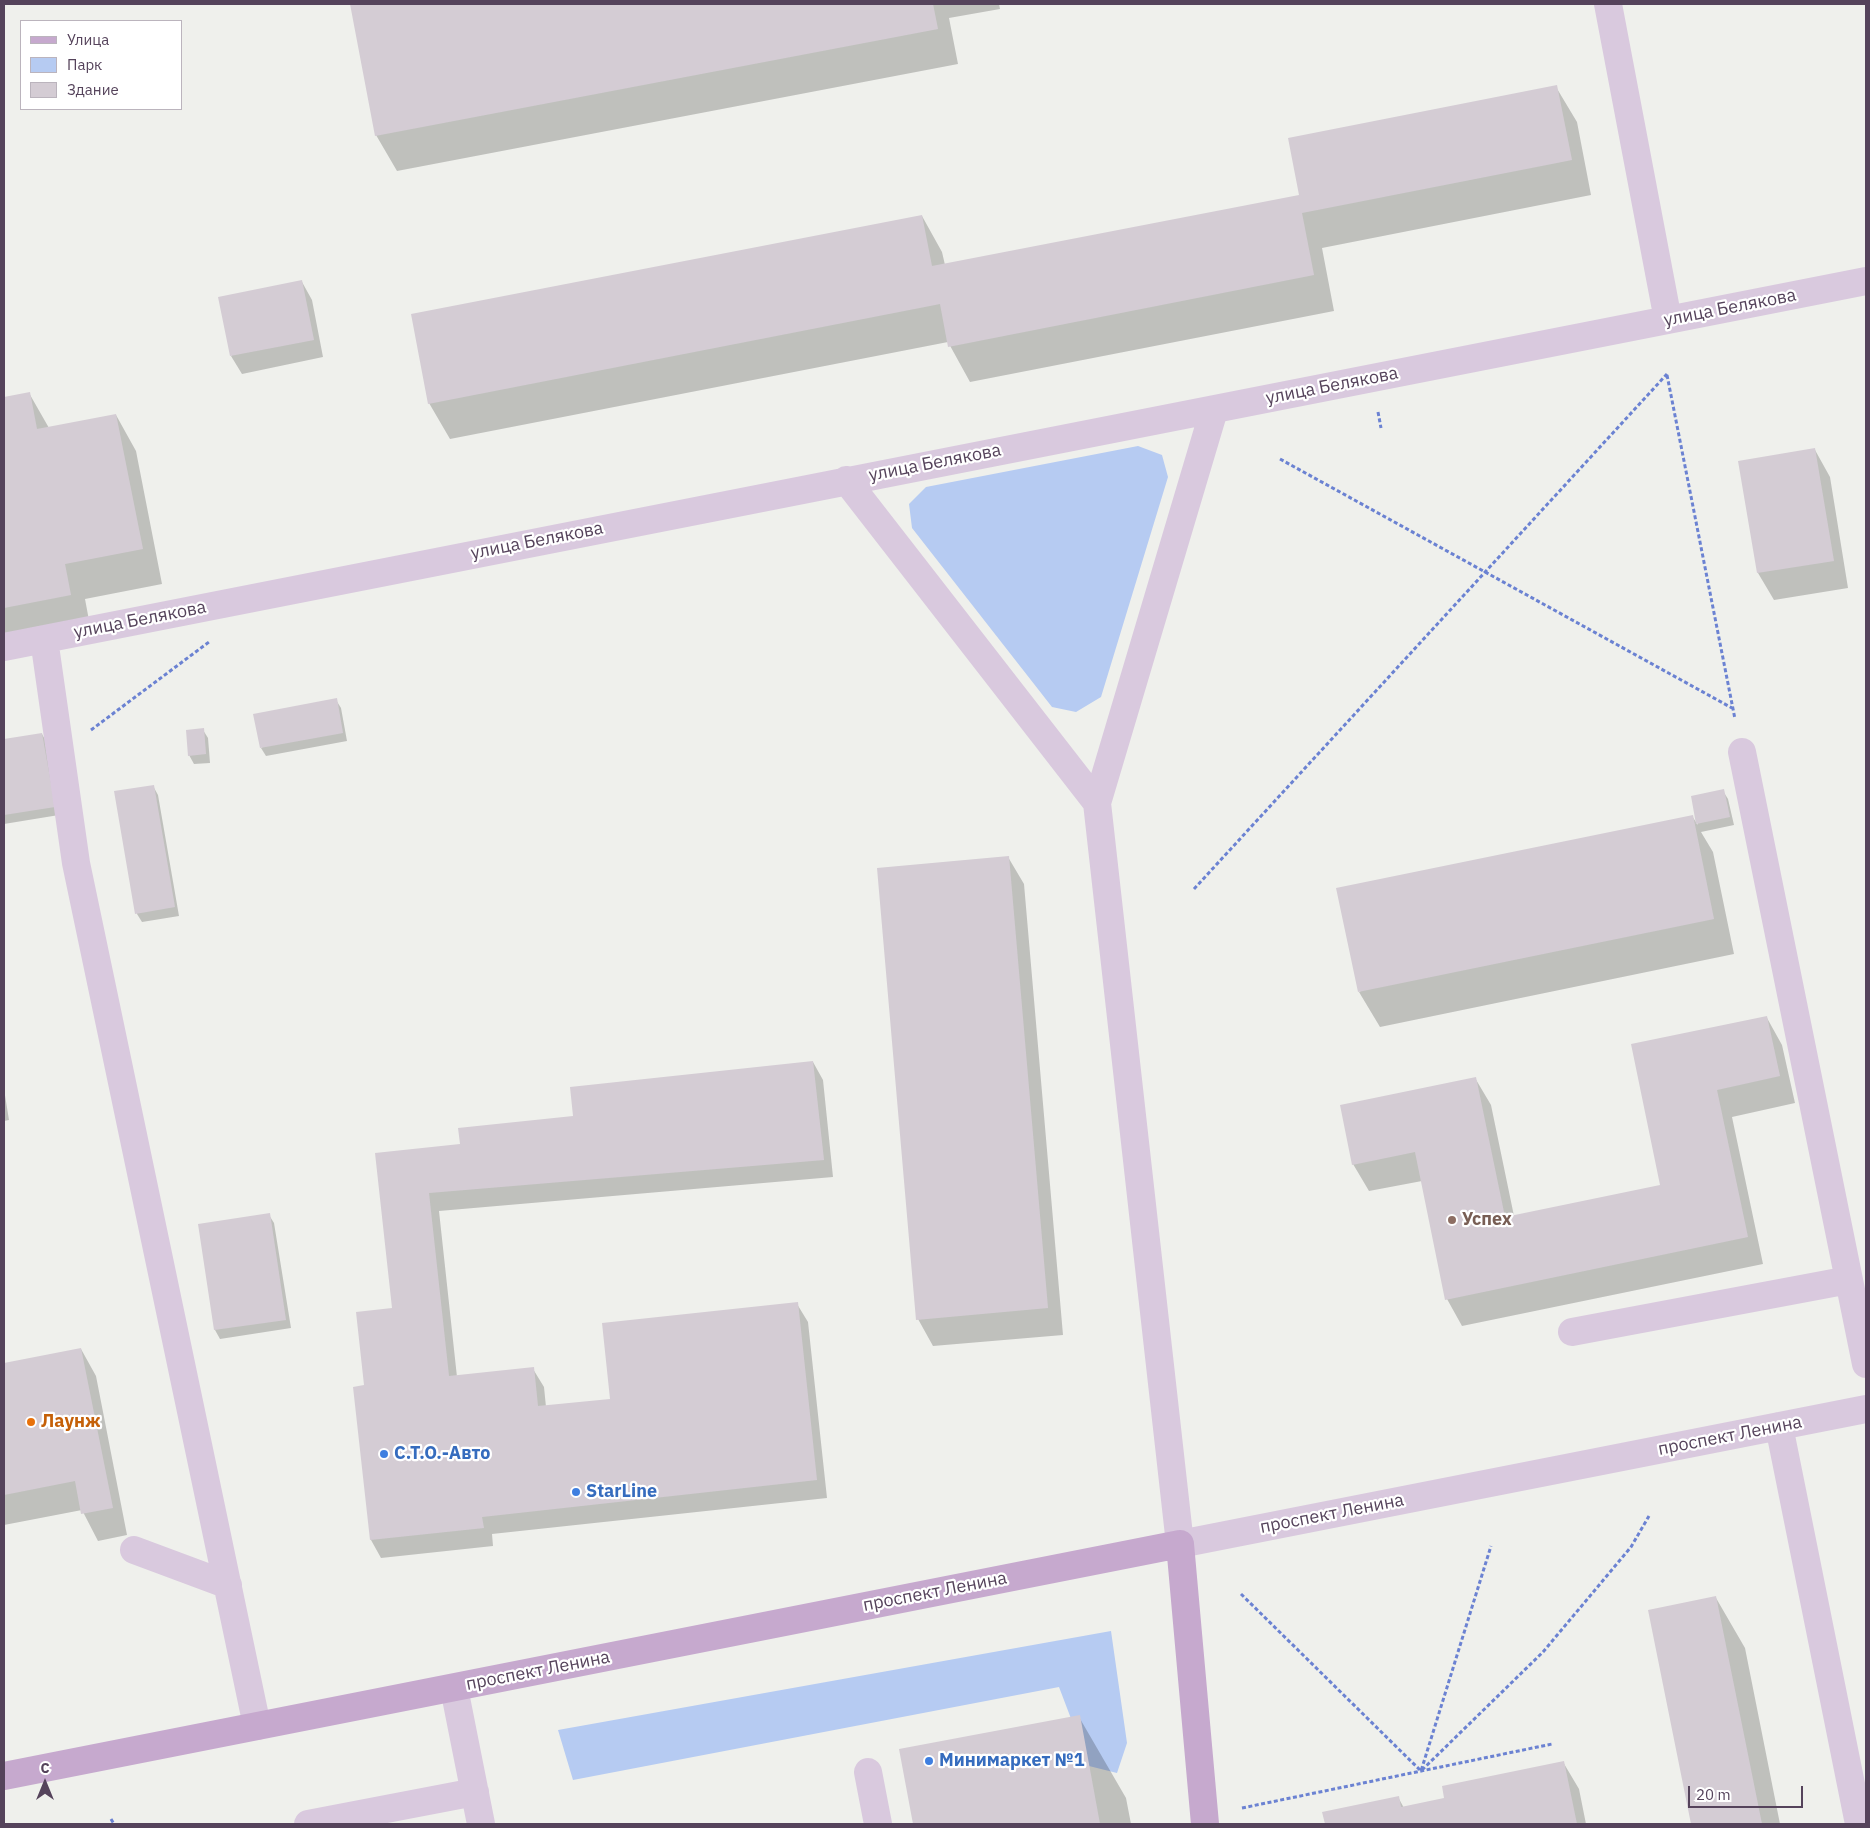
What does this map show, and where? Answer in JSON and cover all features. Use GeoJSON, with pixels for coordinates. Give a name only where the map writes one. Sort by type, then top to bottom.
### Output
{"type":"FeatureCollection","features":[{"type":"Feature","properties":{"kind":"main road","name":"проспект Ленина"},"geometry":{"type":"LineString","coordinates":[[4,1776],[1180,1544]]}},
{"type":"Feature","properties":{"kind":"main road"},"geometry":{"type":"LineString","coordinates":[[1180,1544],[1205,1824]]}},
{"type":"Feature","properties":{"kind":"street"},"geometry":{"type":"LineString","coordinates":[[1608,4],[1668,320]]}},
{"type":"Feature","properties":{"kind":"street","name":"улица Белякова"},"geometry":{"type":"LineString","coordinates":[[4,647],[1866,281]]}},
{"type":"Feature","properties":{"kind":"street"},"geometry":{"type":"LineString","coordinates":[[1180,1544],[1097,803],[1214,410]]}},
{"type":"Feature","properties":{"kind":"street"},"geometry":{"type":"LineString","coordinates":[[846,480],[1097,803]]}},
{"type":"Feature","properties":{"kind":"street"},"geometry":{"type":"LineString","coordinates":[[44,639],[76,863],[257,1726]]}},
{"type":"Feature","properties":{"kind":"street"},"geometry":{"type":"LineString","coordinates":[[1742,752],[1866,1364]]}},
{"type":"Feature","properties":{"kind":"street"},"geometry":{"type":"LineString","coordinates":[[1572,1332],[1849,1280]]}},
{"type":"Feature","properties":{"kind":"street","name":"проспект Ленина"},"geometry":{"type":"LineString","coordinates":[[1180,1544],[1866,1409]]}},
{"type":"Feature","properties":{"kind":"street"},"geometry":{"type":"LineString","coordinates":[[1779,1426],[1860,1824]]}},
{"type":"Feature","properties":{"kind":"street"},"geometry":{"type":"LineString","coordinates":[[134,1550],[228,1585]]}},
{"type":"Feature","properties":{"kind":"street"},"geometry":{"type":"LineString","coordinates":[[454,1688],[481,1824]]}},
{"type":"Feature","properties":{"kind":"street"},"geometry":{"type":"LineString","coordinates":[[868,1772],[878,1824]]}},
{"type":"Feature","properties":{"kind":"street"},"geometry":{"type":"LineString","coordinates":[[308,1824],[475,1792]]}},
{"type":"Feature","properties":{"kind":"path"},"geometry":{"type":"LineString","coordinates":[[1194,889],[1485,573],[1667,374],[1732,708],[1485,573],[1280,459]]}},
{"type":"Feature","properties":{"kind":"path"},"geometry":{"type":"LineString","coordinates":[[61,752],[217,636]]}},
{"type":"Feature","properties":{"kind":"path"},"geometry":{"type":"LineString","coordinates":[[1421,1771],[1544,1652],[1631,1547],[1649,1516]]}},
{"type":"Feature","properties":{"kind":"path"},"geometry":{"type":"LineString","coordinates":[[1421,1771],[1491,1546]]}},
{"type":"Feature","properties":{"kind":"path"},"geometry":{"type":"LineString","coordinates":[[1240,1594],[1421,1771]]}},
{"type":"Feature","properties":{"kind":"path"},"geometry":{"type":"LineString","coordinates":[[1242,1808],[1552,1744]]}},
{"type":"Feature","properties":{"kind":"path"},"geometry":{"type":"LineString","coordinates":[[111,1819],[114,1824]]}},
{"type":"Feature","properties":{"kind":"green space"},"geometry":{"type":"Polygon","coordinates":[[[1138,446],[1162,455],[1168,477],[1101,697],[1076,712],[1052,707],[912,528],[909,504],[926,487],[1138,446]]]}},
{"type":"Feature","properties":{"kind":"green space"},"geometry":{"type":"Polygon","coordinates":[[[1111,1631],[1127,1743],[1117,1773],[1089,1766],[1059,1687],[573,1780],[558,1730],[1111,1631]]]}},
{"type":"Feature","properties":{"kind":"building"},"geometry":{"type":"Polygon","coordinates":[[[350,4],[933,4],[938,29],[375,136],[350,4]]]}},
{"type":"Feature","properties":{"kind":"building"},"geometry":{"type":"Polygon","coordinates":[[[1557,85],[1572,160],[1302,213],[1314,275],[948,347],[940,304],[428,404],[411,314],[922,215],[932,266],[1299,195],[1288,138],[1557,85]]]}},
{"type":"Feature","properties":{"kind":"building"},"geometry":{"type":"Polygon","coordinates":[[[302,280],[314,340],[230,356],[218,297],[302,280]]]}},
{"type":"Feature","properties":{"kind":"building"},"geometry":{"type":"Polygon","coordinates":[[[30,392],[37,429],[116,414],[143,549],[65,564],[71,595],[4,608],[4,397],[30,392]]]}},
{"type":"Feature","properties":{"kind":"building"},"geometry":{"type":"Polygon","coordinates":[[[1815,448],[1834,561],[1757,573],[1738,461],[1815,448]]]}},
{"type":"Feature","properties":{"kind":"building"},"geometry":{"type":"Polygon","coordinates":[[[337,698],[343,733],[260,748],[253,714],[337,698]]]}},
{"type":"Feature","properties":{"kind":"building"},"geometry":{"type":"Polygon","coordinates":[[[204,728],[206,754],[188,756],[186,730],[204,728]]]}},
{"type":"Feature","properties":{"kind":"building"},"geometry":{"type":"Polygon","coordinates":[[[42,733],[55,807],[4,815],[4,739],[42,733]]]}},
{"type":"Feature","properties":{"kind":"building"},"geometry":{"type":"Polygon","coordinates":[[[154,785],[175,907],[135,914],[114,791],[154,785]]]}},
{"type":"Feature","properties":{"kind":"building"},"geometry":{"type":"Polygon","coordinates":[[[1724,789],[1730,817],[1696,824],[1691,796],[1724,789]]]}},
{"type":"Feature","properties":{"kind":"building"},"geometry":{"type":"Polygon","coordinates":[[[1693,815],[1714,919],[1358,992],[1336,888],[1693,815]]]}},
{"type":"Feature","properties":{"kind":"building"},"geometry":{"type":"Polygon","coordinates":[[[1009,856],[1048,1308],[916,1320],[877,868],[1009,856]]]}},
{"type":"Feature","properties":{"kind":"building"},"geometry":{"type":"Polygon","coordinates":[[[1767,1016],[1780,1076],[1717,1090],[1748,1237],[1445,1300],[1415,1152],[1352,1165],[1340,1105],[1476,1077],[1505,1217],[1660,1185],[1631,1044],[1767,1016]]]}},
{"type":"Feature","properties":{"kind":"building"},"geometry":{"type":"Polygon","coordinates":[[[813,1061],[824,1160],[429,1193],[449,1376],[534,1367],[538,1406],[610,1399],[602,1323],[798,1302],[817,1480],[482,1517],[484,1528],[370,1540],[353,1387],[364,1385],[356,1312],[392,1308],[375,1153],[460,1144],[458,1128],[573,1116],[570,1087],[813,1061]]]}},
{"type":"Feature","properties":{"kind":"building"},"geometry":{"type":"Polygon","coordinates":[[[270,1213],[286,1320],[214,1330],[198,1224],[270,1213]]]}},
{"type":"Feature","properties":{"kind":"building"},"geometry":{"type":"Polygon","coordinates":[[[81,1348],[113,1508],[81,1514],[75,1481],[4,1495],[4,1363],[81,1348]]]}},
{"type":"Feature","properties":{"kind":"building"},"geometry":{"type":"Polygon","coordinates":[[[1716,1596],[1762,1824],[1691,1824],[1648,1610],[1716,1596]]]}},
{"type":"Feature","properties":{"kind":"building"},"geometry":{"type":"Polygon","coordinates":[[[1080,1715],[1100,1824],[913,1824],[899,1749],[1080,1715]]]}},
{"type":"Feature","properties":{"kind":"building"},"geometry":{"type":"Polygon","coordinates":[[[1564,1761],[1577,1824],[1325,1824],[1322,1812],[1399,1796],[1401,1807],[1444,1798],[1442,1786],[1564,1761]]]}},
{"type":"Feature","properties":{"kind":"place","name":"Успех"},"geometry":{"type":"Point","coordinates":[1452,1220]}},
{"type":"Feature","properties":{"kind":"place","name":"Лаунж"},"geometry":{"type":"Point","coordinates":[31,1422]}},
{"type":"Feature","properties":{"kind":"place","name":"С.Т.О.-Авто"},"geometry":{"type":"Point","coordinates":[384,1454]}},
{"type":"Feature","properties":{"kind":"place","name":"StarLine"},"geometry":{"type":"Point","coordinates":[576,1492]}},
{"type":"Feature","properties":{"kind":"place","name":"Минимаркет №1"},"geometry":{"type":"Point","coordinates":[929,1761]}}]}
